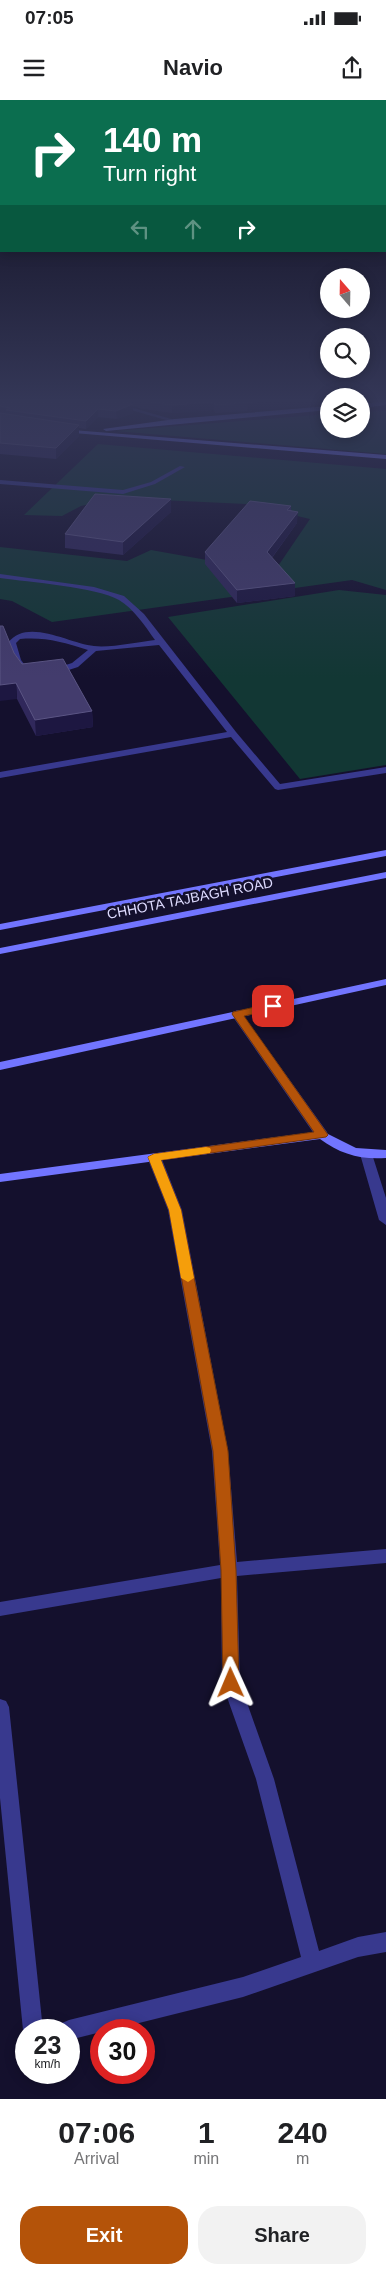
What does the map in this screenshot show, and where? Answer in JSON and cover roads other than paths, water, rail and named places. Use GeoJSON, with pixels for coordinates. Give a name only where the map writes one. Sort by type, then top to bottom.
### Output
{"type":"FeatureCollection","features":[{"type":"Feature","properties":{"kind":"main road"},"geometry":{"type":"LineString","coordinates":[[0,927],[386,854]]}},
{"type":"Feature","properties":{"kind":"main road","name":"CHHOTA TAJBAGH ROAD"},"geometry":{"type":"LineString","coordinates":[[0,951],[386,875]]}},
{"type":"Feature","properties":{"kind":"main road"},"geometry":{"type":"LineString","coordinates":[[0,1066],[237,1014],[384,985]]}},
{"type":"Feature","properties":{"kind":"main road"},"geometry":{"type":"LineString","coordinates":[[0,1178],[322,1135],[340,1149],[366,1154],[386,1154]]}},
{"type":"Feature","properties":{"kind":"street"},"geometry":{"type":"LineString","coordinates":[[0,576],[111,594],[121,598],[141,616],[233,734],[278,787],[386,770]]}},
{"type":"Feature","properties":{"kind":"street"},"geometry":{"type":"LineString","coordinates":[[30,673],[24,671],[17,660],[12,643],[17,637],[41,635],[55,637],[94,649],[161,642]]}},
{"type":"Feature","properties":{"kind":"street"},"geometry":{"type":"LineString","coordinates":[[45,674],[70,668],[86,658],[94,649]]}},
{"type":"Feature","properties":{"kind":"street"},"geometry":{"type":"LineString","coordinates":[[0,774],[233,734]]}},
{"type":"Feature","properties":{"kind":"street"},"geometry":{"type":"LineString","coordinates":[[237,1014],[322,1135]]}},
{"type":"Feature","properties":{"kind":"street"},"geometry":{"type":"LineString","coordinates":[[366,1154],[386,1220]]}},
{"type":"Feature","properties":{"kind":"street"},"geometry":{"type":"LineString","coordinates":[[154,1157],[175,1210],[220,1451],[229,1570],[231,1683],[265,1779],[312,1962]]}},
{"type":"Feature","properties":{"kind":"street"},"geometry":{"type":"LineString","coordinates":[[0,1609],[229,1570],[386,1556]]}},
{"type":"Feature","properties":{"kind":"street"},"geometry":{"type":"LineString","coordinates":[[0,1707],[32,2019]]}},
{"type":"Feature","properties":{"kind":"street"},"geometry":{"type":"LineString","coordinates":[[80,2027],[243,1986],[358,1947],[386,1942]]}}]}
